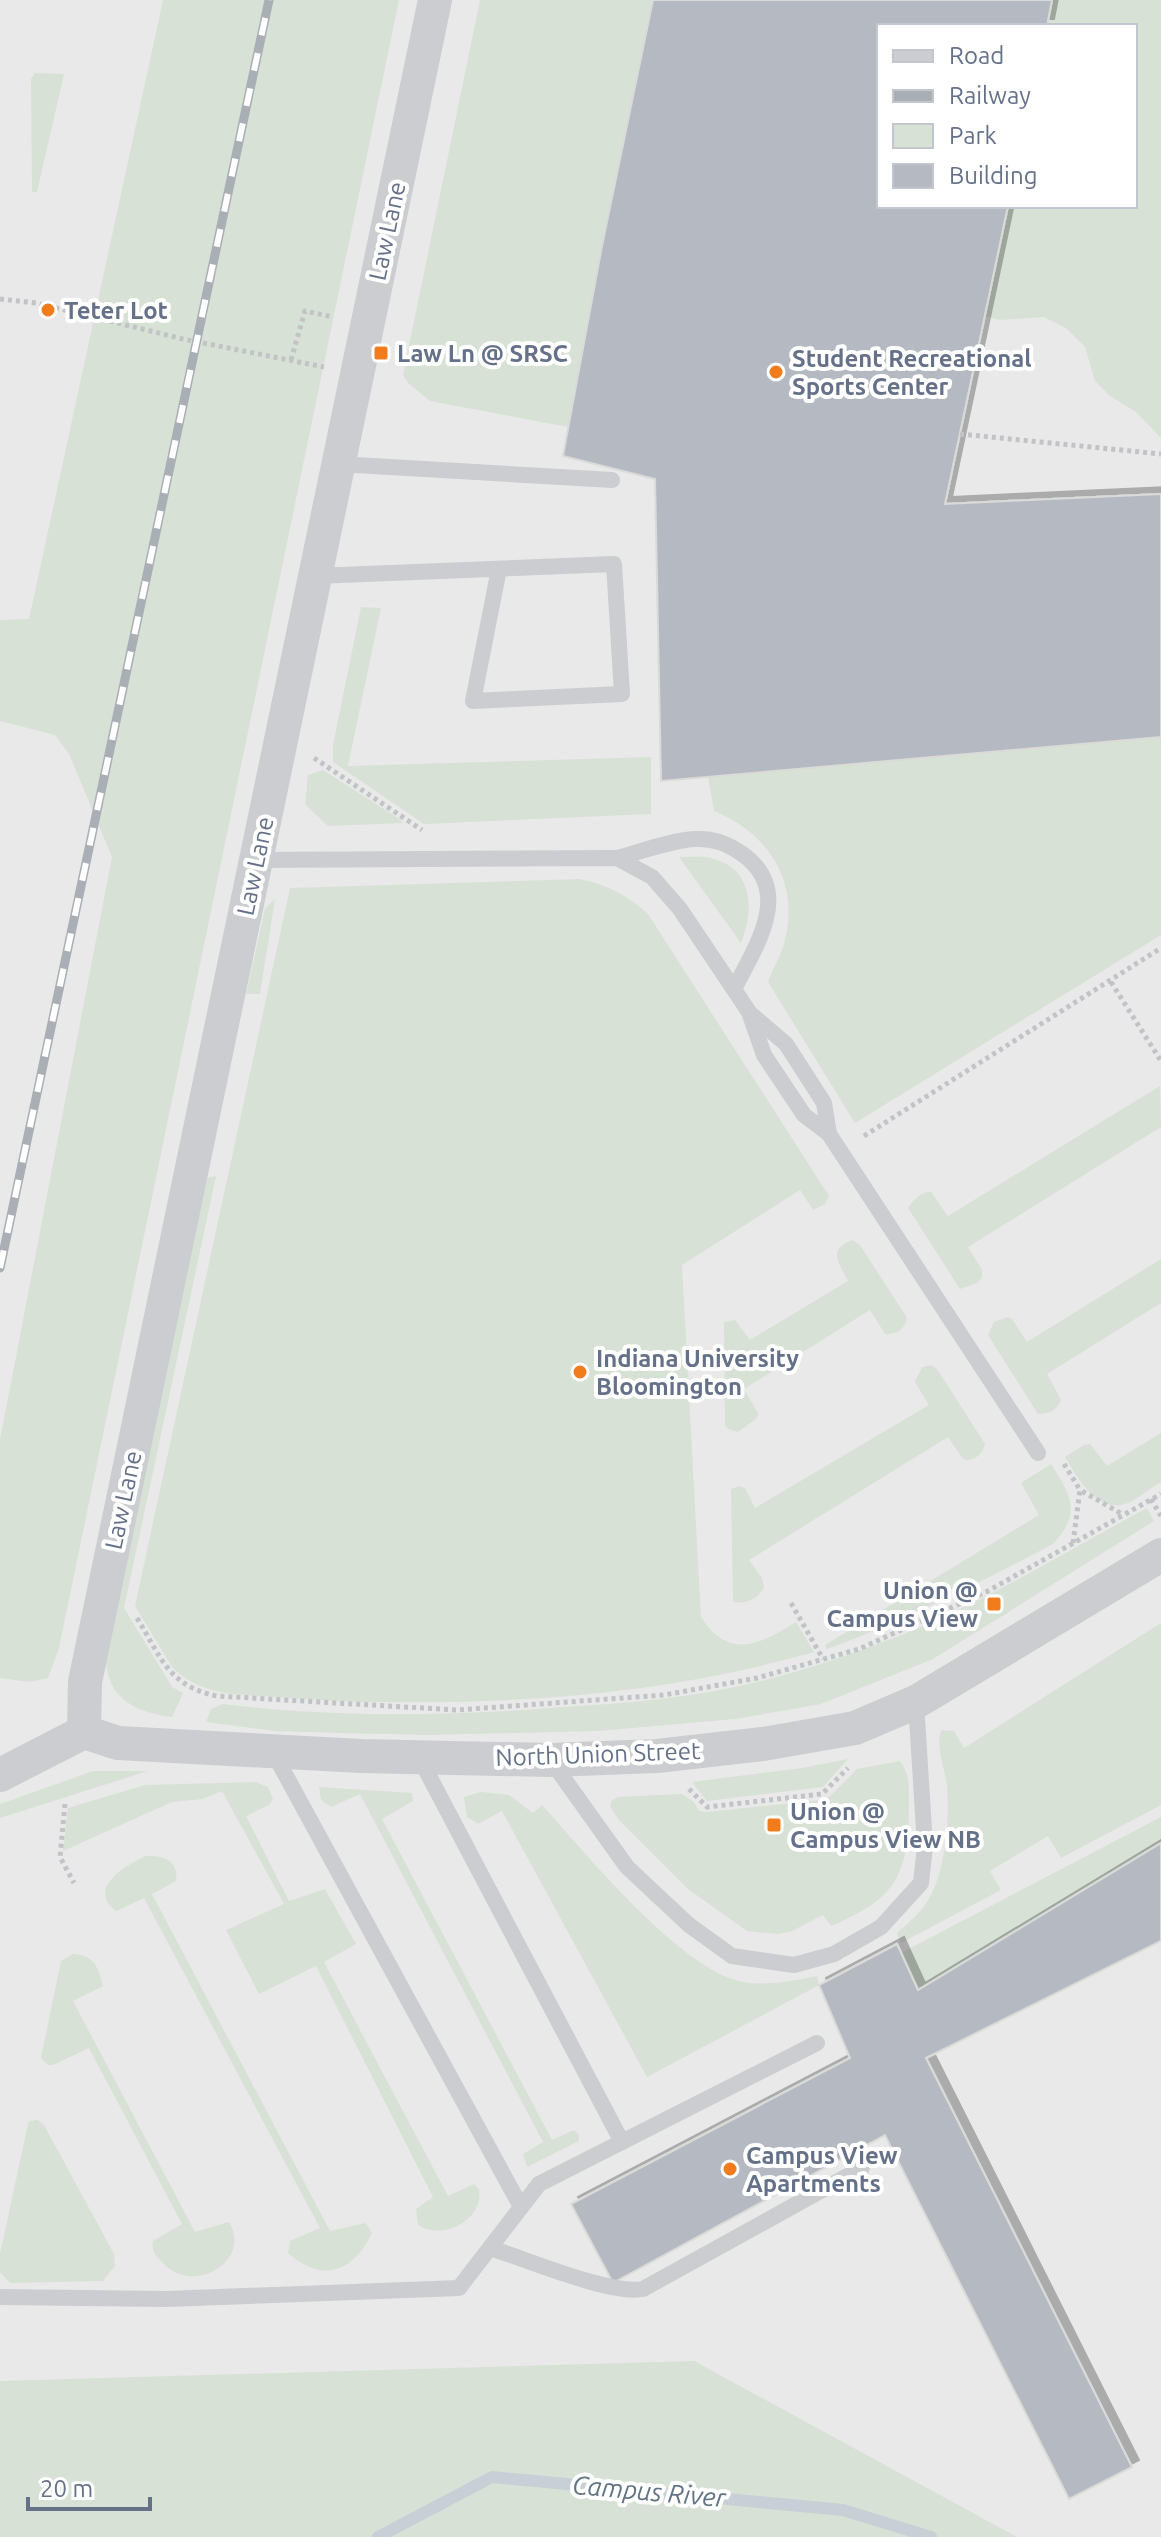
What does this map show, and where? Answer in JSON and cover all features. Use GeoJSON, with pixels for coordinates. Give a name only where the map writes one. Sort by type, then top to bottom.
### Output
{"type":"FeatureCollection","features":[{"type":"Feature","properties":{"kind":"street","name":"Law Lane"},"geometry":{"type":"LineString","coordinates":[[84,1732],[85,1682],[435,0]]}},
{"type":"Feature","properties":{"kind":"street","name":"North Union Street"},"geometry":{"type":"LineString","coordinates":[[84,1732],[118,1743],[551,1760],[657,1756],[763,1744],[855,1728],[916,1702],[1161,1555]]}},
{"type":"Feature","properties":{"kind":"street"},"geometry":{"type":"LineString","coordinates":[[0,1775],[84,1732]]}},
{"type":"Feature","properties":{"kind":"lane"},"geometry":{"type":"LineString","coordinates":[[338,464],[612,480]]}},
{"type":"Feature","properties":{"kind":"lane"},"geometry":{"type":"LineString","coordinates":[[315,576],[614,564],[622,694],[473,701],[499,569]]}},
{"type":"Feature","properties":{"kind":"lane"},"geometry":{"type":"LineString","coordinates":[[256,860],[617,858],[694,839],[725,842],[753,862],[769,892],[765,929],[734,989]]}},
{"type":"Feature","properties":{"kind":"lane"},"geometry":{"type":"LineString","coordinates":[[617,858],[652,877],[680,909],[749,1012],[764,1055],[804,1115],[829,1134],[1038,1453]]}},
{"type":"Feature","properties":{"kind":"lane"},"geometry":{"type":"LineString","coordinates":[[749,1012],[786,1044],[824,1103],[829,1134]]}},
{"type":"Feature","properties":{"kind":"lane"},"geometry":{"type":"LineString","coordinates":[[551,1760],[627,1867],[689,1925],[732,1956],[794,1965],[834,1954],[872,1933],[905,1903],[921,1883],[925,1846],[916,1702]]}},
{"type":"Feature","properties":{"kind":"lane"},"geometry":{"type":"LineString","coordinates":[[272,1751],[521,2207]]}},
{"type":"Feature","properties":{"kind":"lane"},"geometry":{"type":"LineString","coordinates":[[419,1757],[622,2142]]}},
{"type":"Feature","properties":{"kind":"lane"},"geometry":{"type":"LineString","coordinates":[[0,2297],[166,2299],[459,2288],[539,2184],[817,2043]]}},
{"type":"Feature","properties":{"kind":"lane"},"geometry":{"type":"LineString","coordinates":[[490,2248],[609,2287],[631,2291],[643,2289],[862,2168]]}},
{"type":"Feature","properties":{"kind":"path"},"geometry":{"type":"LineString","coordinates":[[0,299],[36,303],[183,339],[357,373]]}},
{"type":"Feature","properties":{"kind":"path"},"geometry":{"type":"LineString","coordinates":[[960,434],[1161,454]]}},
{"type":"Feature","properties":{"kind":"path"},"geometry":{"type":"LineString","coordinates":[[307,768],[310,755],[427,833],[412,834]]}},
{"type":"Feature","properties":{"kind":"path"},"geometry":{"type":"LineString","coordinates":[[859,1139],[1161,948]]}},
{"type":"Feature","properties":{"kind":"path"},"geometry":{"type":"LineString","coordinates":[[1111,982],[1161,1061]]}},
{"type":"Feature","properties":{"kind":"path"},"geometry":{"type":"LineString","coordinates":[[1059,1455],[1080,1490],[1123,1515]]}},
{"type":"Feature","properties":{"kind":"path"},"geometry":{"type":"LineString","coordinates":[[1073,1543],[1080,1490]]}},
{"type":"Feature","properties":{"kind":"path"},"geometry":{"type":"LineString","coordinates":[[131,1607],[173,1677],[197,1692],[217,1696],[457,1710],[664,1695],[757,1678],[859,1649],[986,1592],[1161,1494]]}},
{"type":"Feature","properties":{"kind":"path"},"geometry":{"type":"LineString","coordinates":[[1151,1499],[1161,1516]]}},
{"type":"Feature","properties":{"kind":"path"},"geometry":{"type":"LineString","coordinates":[[791,1603],[823,1659]]}},
{"type":"Feature","properties":{"kind":"path"},"geometry":{"type":"LineString","coordinates":[[684,1788],[691,1790],[707,1807],[822,1794],[853,1764]]}},
{"type":"Feature","properties":{"kind":"path"},"geometry":{"type":"LineString","coordinates":[[65,1804],[60,1857],[74,1883]]}},
{"type":"Feature","properties":{"kind":"shaded area","name":"Indiana University Bloomington"},"geometry":{"type":"Polygon","coordinates":[[[0,0],[1161,0],[1161,2537],[0,2537],[0,0]]]}},
{"type":"Feature","properties":{"kind":"green space"},"geometry":{"type":"Polygon","coordinates":[[[163,0],[399,0],[59,1648],[48,1678],[30,1682],[0,1678],[0,1440],[112,857],[69,754],[55,735],[0,721],[0,620],[29,619],[163,0]]]}},
{"type":"Feature","properties":{"kind":"green space"},"geometry":{"type":"Polygon","coordinates":[[[480,0],[654,0],[568,427],[430,401],[403,375],[480,0]]]}},
{"type":"Feature","properties":{"kind":"green space"},"geometry":{"type":"Polygon","coordinates":[[[1052,0],[1161,0],[1161,438],[1136,412],[1110,396],[1095,381],[1085,347],[1066,328],[1044,317],[1000,320],[985,316],[1008,208],[1137,208],[1137,24],[1047,24],[1052,0]]]}},
{"type":"Feature","properties":{"kind":"green space"},"geometry":{"type":"Polygon","coordinates":[[[35,73],[64,74],[37,192],[32,192],[31,79],[35,73]]]}},
{"type":"Feature","properties":{"kind":"green space"},"geometry":{"type":"Polygon","coordinates":[[[361,607],[381,608],[348,766],[651,757],[651,814],[424,824],[333,762],[333,745],[361,607]]]}},
{"type":"Feature","properties":{"kind":"green space"},"geometry":{"type":"Polygon","coordinates":[[[1161,737],[1161,935],[855,1123],[768,982],[783,947],[788,925],[785,883],[766,848],[752,833],[714,811],[708,777],[1161,737]]]}},
{"type":"Feature","properties":{"kind":"green space"},"geometry":{"type":"Polygon","coordinates":[[[323,770],[402,823],[328,826],[305,804],[308,775],[323,770]]]}},
{"type":"Feature","properties":{"kind":"green space"},"geometry":{"type":"Polygon","coordinates":[[[679,857],[705,857],[721,861],[733,868],[741,878],[749,902],[741,943],[679,857]]]}},
{"type":"Feature","properties":{"kind":"green space"},"geometry":{"type":"Polygon","coordinates":[[[579,879],[616,892],[648,914],[829,1196],[825,1204],[813,1210],[800,1190],[682,1265],[701,1617],[712,1631],[734,1644],[757,1642],[796,1622],[814,1652],[762,1666],[655,1686],[493,1701],[308,1699],[231,1694],[192,1682],[172,1667],[135,1606],[290,888],[579,879]]]}},
{"type":"Feature","properties":{"kind":"green space"},"geometry":{"type":"Polygon","coordinates":[[[275,899],[260,994],[246,994],[265,909],[275,899]]]}},
{"type":"Feature","properties":{"kind":"green space"},"geometry":{"type":"Polygon","coordinates":[[[1160,1086],[1161,1127],[968,1247],[982,1270],[982,1278],[960,1289],[908,1208],[915,1199],[931,1192],[948,1216],[1160,1086]]]}},
{"type":"Feature","properties":{"kind":"green space"},"geometry":{"type":"Polygon","coordinates":[[[216,1176],[124,1608],[172,1687],[183,1693],[172,1717],[145,1711],[124,1700],[110,1681],[106,1654],[207,1178],[216,1176]]]}},
{"type":"Feature","properties":{"kind":"green space"},"geometry":{"type":"Polygon","coordinates":[[[852,1240],[860,1245],[907,1318],[904,1325],[897,1332],[885,1334],[870,1310],[744,1389],[758,1413],[757,1418],[738,1432],[728,1429],[725,1425],[724,1322],[735,1320],[750,1340],[848,1281],[837,1253],[839,1248],[852,1240]]]}},
{"type":"Feature","properties":{"kind":"green space"},"geometry":{"type":"Polygon","coordinates":[[[1161,1259],[1161,1303],[1047,1374],[1061,1400],[1052,1411],[1038,1414],[988,1335],[994,1322],[1008,1317],[1012,1319],[1027,1342],[1161,1259]]]}},
{"type":"Feature","properties":{"kind":"green space"},"geometry":{"type":"Polygon","coordinates":[[[932,1365],[985,1444],[980,1454],[974,1459],[963,1459],[948,1437],[749,1560],[762,1578],[764,1587],[752,1600],[733,1602],[731,1489],[739,1486],[745,1488],[755,1508],[929,1405],[915,1382],[922,1367],[932,1365]]]}},
{"type":"Feature","properties":{"kind":"green space"},"geometry":{"type":"Polygon","coordinates":[[[1161,1433],[1161,1482],[1128,1503],[1107,1504],[1098,1499],[1082,1484],[1065,1457],[1090,1444],[1107,1466],[1161,1433]]]}},
{"type":"Feature","properties":{"kind":"green space"},"geometry":{"type":"Polygon","coordinates":[[[1051,1464],[1064,1485],[1070,1504],[1068,1523],[1053,1544],[914,1614],[827,1649],[825,1645],[1039,1515],[1021,1483],[1051,1464]]]}},
{"type":"Feature","properties":{"kind":"green space"},"geometry":{"type":"Polygon","coordinates":[[[1147,1508],[1154,1521],[933,1659],[821,1704],[735,1719],[598,1731],[430,1735],[339,1733],[274,1731],[206,1722],[211,1709],[223,1704],[341,1713],[458,1713],[647,1700],[740,1686],[823,1663],[935,1621],[997,1591],[1147,1508]]]}},
{"type":"Feature","properties":{"kind":"green space"},"geometry":{"type":"Polygon","coordinates":[[[1161,1623],[1161,1805],[1061,1858],[1048,1836],[990,1871],[1001,1890],[901,1943],[897,1933],[927,1902],[943,1859],[948,1809],[940,1749],[941,1730],[954,1731],[964,1748],[1161,1623]]]}},
{"type":"Feature","properties":{"kind":"green space"},"geometry":{"type":"Polygon","coordinates":[[[848,1759],[823,1787],[707,1801],[692,1782],[802,1768],[848,1759]]]}},
{"type":"Feature","properties":{"kind":"green space"},"geometry":{"type":"Polygon","coordinates":[[[900,1761],[908,1778],[909,1796],[908,1832],[901,1869],[884,1895],[853,1916],[831,1926],[823,1915],[792,1931],[778,1934],[747,1931],[688,1889],[618,1819],[610,1806],[612,1800],[618,1797],[682,1794],[694,1802],[699,1811],[707,1812],[822,1800],[828,1798],[857,1769],[900,1761]]]}},
{"type":"Feature","properties":{"kind":"green space"},"geometry":{"type":"Polygon","coordinates":[[[93,1771],[148,1771],[0,1818],[0,1804],[93,1771]]]}},
{"type":"Feature","properties":{"kind":"green space"},"geometry":{"type":"Polygon","coordinates":[[[256,1782],[268,1787],[273,1799],[269,1805],[246,1816],[289,1901],[325,1889],[356,1944],[324,1962],[448,2196],[474,2184],[479,2189],[475,2210],[460,2225],[439,2230],[418,2225],[416,2209],[433,2197],[316,1966],[259,1994],[226,1930],[284,1904],[222,1791],[203,1799],[172,1802],[63,1851],[68,1808],[145,1785],[256,1782]]]}},
{"type":"Feature","properties":{"kind":"green space"},"geometry":{"type":"Polygon","coordinates":[[[319,1787],[412,1793],[413,1801],[382,1819],[552,2140],[574,2130],[579,2135],[579,2141],[527,2167],[523,2154],[543,2142],[360,1794],[331,1807],[321,1800],[319,1787]]]}},
{"type":"Feature","properties":{"kind":"green space"},"geometry":{"type":"Polygon","coordinates":[[[481,1792],[509,1795],[533,1813],[542,1805],[635,1907],[691,1956],[718,1973],[743,1982],[761,1983],[817,1976],[819,1985],[647,2077],[502,1811],[478,1824],[467,1817],[464,1797],[481,1792]]]}},
{"type":"Feature","properties":{"kind":"green space"},"geometry":{"type":"Polygon","coordinates":[[[1161,1817],[1161,1843],[918,1990],[901,1953],[1161,1817]]]}},
{"type":"Feature","properties":{"kind":"green space"},"geometry":{"type":"Polygon","coordinates":[[[146,1856],[164,1858],[173,1864],[176,1881],[152,1894],[330,2231],[366,2223],[372,2233],[356,2257],[346,2265],[325,2270],[313,2268],[288,2253],[290,2241],[320,2228],[144,1898],[116,1911],[108,1902],[105,1894],[112,1878],[146,1856]]]}},
{"type":"Feature","properties":{"kind":"green space"},"geometry":{"type":"Polygon","coordinates":[[[73,1954],[91,1960],[103,1986],[73,2001],[195,2232],[229,2222],[234,2237],[233,2250],[216,2270],[189,2276],[175,2272],[155,2253],[153,2241],[182,2224],[89,2048],[53,2065],[48,2065],[41,2058],[61,1961],[73,1954]]]}},
{"type":"Feature","properties":{"kind":"green space"},"geometry":{"type":"Polygon","coordinates":[[[38,2120],[44,2125],[114,2254],[115,2266],[103,2281],[10,2283],[0,2272],[0,2254],[28,2124],[38,2120]]]}},
{"type":"Feature","properties":{"kind":"green space"},"geometry":{"type":"Polygon","coordinates":[[[694,2361],[1017,2537],[0,2537],[0,2381],[694,2361]]]}},
{"type":"Feature","properties":{"kind":"building","name":"Student Recreational Sports Center"},"geometry":{"type":"Polygon","coordinates":[[[653,0],[1052,0],[1047,24],[877,24],[877,208],[1008,208],[945,504],[1161,494],[1161,737],[661,781],[655,479],[563,456],[602,246],[653,0]]]}},
{"type":"Feature","properties":{"kind":"building","name":"Campus View Apartments"},"geometry":{"type":"Polygon","coordinates":[[[1161,1843],[1161,1941],[926,2058],[1132,2467],[1069,2499],[885,2135],[613,2283],[571,2204],[850,2058],[819,1985],[897,1944],[918,1990],[1161,1843]]]}},
{"type":"Feature","properties":{"kind":"waterway","name":"Campus River"},"geometry":{"type":"LineString","coordinates":[[378,2537],[492,2477],[843,2510],[931,2537]]}},
{"type":"Feature","properties":{"kind":"railway"},"geometry":{"type":"LineString","coordinates":[[0,1268],[269,0]]}},
{"type":"Feature","properties":{"kind":"place","name":"Teter Lot"},"geometry":{"type":"Point","coordinates":[48,310]}},
{"type":"Feature","properties":{"kind":"place","name":"Law Ln @ SRSC"},"geometry":{"type":"Point","coordinates":[381,353]}},
{"type":"Feature","properties":{"kind":"place","name":"Student Recreational Sports Center"},"geometry":{"type":"Point","coordinates":[776,372]}},
{"type":"Feature","properties":{"kind":"place","name":"Indiana University Bloomington"},"geometry":{"type":"Point","coordinates":[580,1372]}},
{"type":"Feature","properties":{"kind":"place","name":"Union @ Campus View"},"geometry":{"type":"Point","coordinates":[994,1604]}},
{"type":"Feature","properties":{"kind":"place","name":"Union @ Campus View NB"},"geometry":{"type":"Point","coordinates":[774,1825]}},
{"type":"Feature","properties":{"kind":"place","name":"Campus View Apartments"},"geometry":{"type":"Point","coordinates":[730,2169]}}]}
